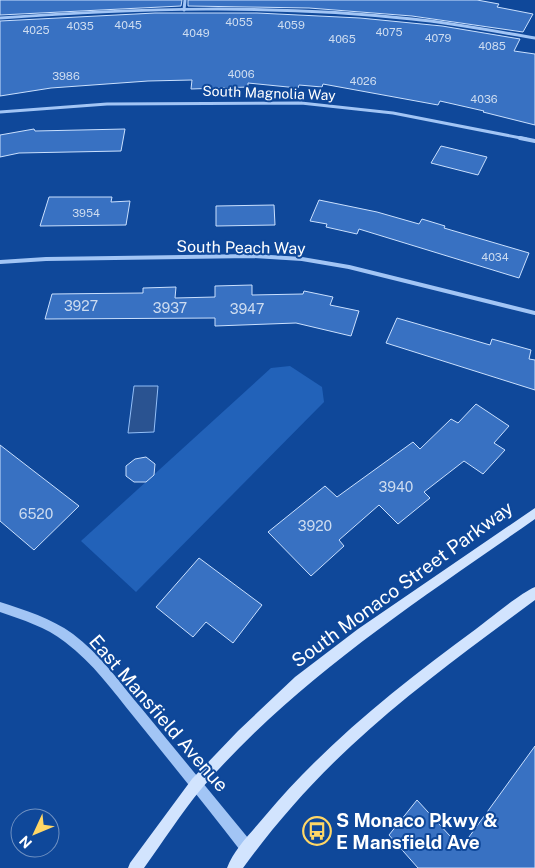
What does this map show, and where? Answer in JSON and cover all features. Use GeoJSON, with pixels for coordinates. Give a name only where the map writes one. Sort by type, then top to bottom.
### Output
{"type":"FeatureCollection","features":[{"type":"Feature","properties":{"kind":"main road","name":"South Monaco Street Parkway"},"geometry":{"type":"LineString","coordinates":[[135,868],[197,784],[270,709],[320,665],[412,597],[493,544],[535,513]]}},
{"type":"Feature","properties":{"kind":"main road"},"geometry":{"type":"LineString","coordinates":[[234,868],[248,849],[309,779],[363,726],[413,684],[535,593]]}},
{"type":"Feature","properties":{"kind":"street"},"geometry":{"type":"LineString","coordinates":[[184,10],[185,0]]}},
{"type":"Feature","properties":{"kind":"street"},"geometry":{"type":"LineString","coordinates":[[0,18],[98,12],[275,10],[373,15],[438,22],[535,38]]}},
{"type":"Feature","properties":{"kind":"street","name":"South Magnolia Way"},"geometry":{"type":"LineString","coordinates":[[0,112],[107,104],[301,103],[393,113],[535,141]]}},
{"type":"Feature","properties":{"kind":"street","name":"South Peach Way"},"geometry":{"type":"LineString","coordinates":[[0,262],[46,259],[252,256],[302,259],[349,267],[535,313]]}},
{"type":"Feature","properties":{"kind":"street","name":"East Mansfield Avenue"},"geometry":{"type":"LineString","coordinates":[[0,608],[48,625],[82,649],[117,687],[248,849]]}},
{"type":"Feature","properties":{"kind":"shaded area"},"geometry":{"type":"Polygon","coordinates":[[[290,366],[322,387],[324,402],[136,592],[81,541],[271,368],[290,366]]]}},
{"type":"Feature","properties":{"kind":"shaded area"},"geometry":{"type":"Polygon","coordinates":[[[134,386],[158,386],[154,432],[128,433],[134,386]]]}},
{"type":"Feature","properties":{"kind":"building"},"geometry":{"type":"Polygon","coordinates":[[[0,0],[182,0],[181,6],[0,15],[0,0]]]}},
{"type":"Feature","properties":{"kind":"building"},"geometry":{"type":"Polygon","coordinates":[[[188,0],[477,0],[499,4],[497,7],[533,14],[523,32],[412,16],[309,8],[188,6],[188,0]]]}},
{"type":"Feature","properties":{"kind":"building"},"geometry":{"type":"Polygon","coordinates":[[[155,13],[257,13],[360,18],[442,26],[520,39],[514,51],[535,54],[535,125],[440,101],[438,105],[323,84],[322,87],[299,85],[298,88],[248,83],[248,87],[191,89],[192,80],[148,81],[51,88],[0,96],[0,21],[155,13]]]}},
{"type":"Feature","properties":{"kind":"building"},"geometry":{"type":"Polygon","coordinates":[[[34,129],[35,131],[125,129],[121,151],[19,153],[0,157],[0,135],[34,129]]]}},
{"type":"Feature","properties":{"kind":"building"},"geometry":{"type":"Polygon","coordinates":[[[441,146],[487,157],[478,175],[431,163],[441,146]]]}},
{"type":"Feature","properties":{"kind":"building"},"geometry":{"type":"Polygon","coordinates":[[[49,197],[112,197],[111,202],[130,201],[126,225],[40,226],[49,197]]]}},
{"type":"Feature","properties":{"kind":"building"},"geometry":{"type":"Polygon","coordinates":[[[319,200],[377,212],[419,224],[422,219],[445,226],[444,228],[529,253],[519,278],[359,229],[357,234],[326,227],[327,224],[310,221],[319,200]]]}},
{"type":"Feature","properties":{"kind":"building"},"geometry":{"type":"Polygon","coordinates":[[[274,205],[275,225],[216,226],[216,206],[274,205]]]}},
{"type":"Feature","properties":{"kind":"building"},"geometry":{"type":"Polygon","coordinates":[[[252,285],[252,295],[303,294],[304,291],[333,297],[330,305],[359,311],[351,336],[296,323],[215,326],[215,318],[45,319],[52,294],[143,293],[143,288],[176,287],[175,298],[215,297],[215,286],[252,285]]]}},
{"type":"Feature","properties":{"kind":"building"},"geometry":{"type":"Polygon","coordinates":[[[397,318],[490,345],[492,339],[531,350],[529,359],[535,360],[535,390],[386,343],[397,318]]]}},
{"type":"Feature","properties":{"kind":"building"},"geometry":{"type":"Polygon","coordinates":[[[476,404],[509,426],[494,443],[505,450],[483,474],[464,461],[424,492],[430,498],[398,524],[379,505],[339,540],[344,546],[311,576],[268,532],[325,486],[337,497],[413,442],[420,449],[451,419],[458,423],[476,404]]]}},
{"type":"Feature","properties":{"kind":"building"},"geometry":{"type":"Polygon","coordinates":[[[0,445],[79,506],[34,550],[0,521],[0,445]]]}},
{"type":"Feature","properties":{"kind":"building"},"geometry":{"type":"Polygon","coordinates":[[[146,457],[155,464],[154,475],[146,482],[134,482],[126,476],[126,466],[135,459],[146,457]]]}},
{"type":"Feature","properties":{"kind":"building"},"geometry":{"type":"Polygon","coordinates":[[[199,558],[262,605],[233,643],[206,622],[193,637],[156,607],[199,558]]]}},
{"type":"Feature","properties":{"kind":"building"},"geometry":{"type":"Polygon","coordinates":[[[535,746],[535,868],[418,868],[389,835],[417,800],[461,848],[535,746]]]}},
{"type":"Feature","properties":{"kind":"place","name":"S Monaco Pkwy & E Mansfield Ave"},"geometry":{"type":"Point","coordinates":[317,831]}}]}
